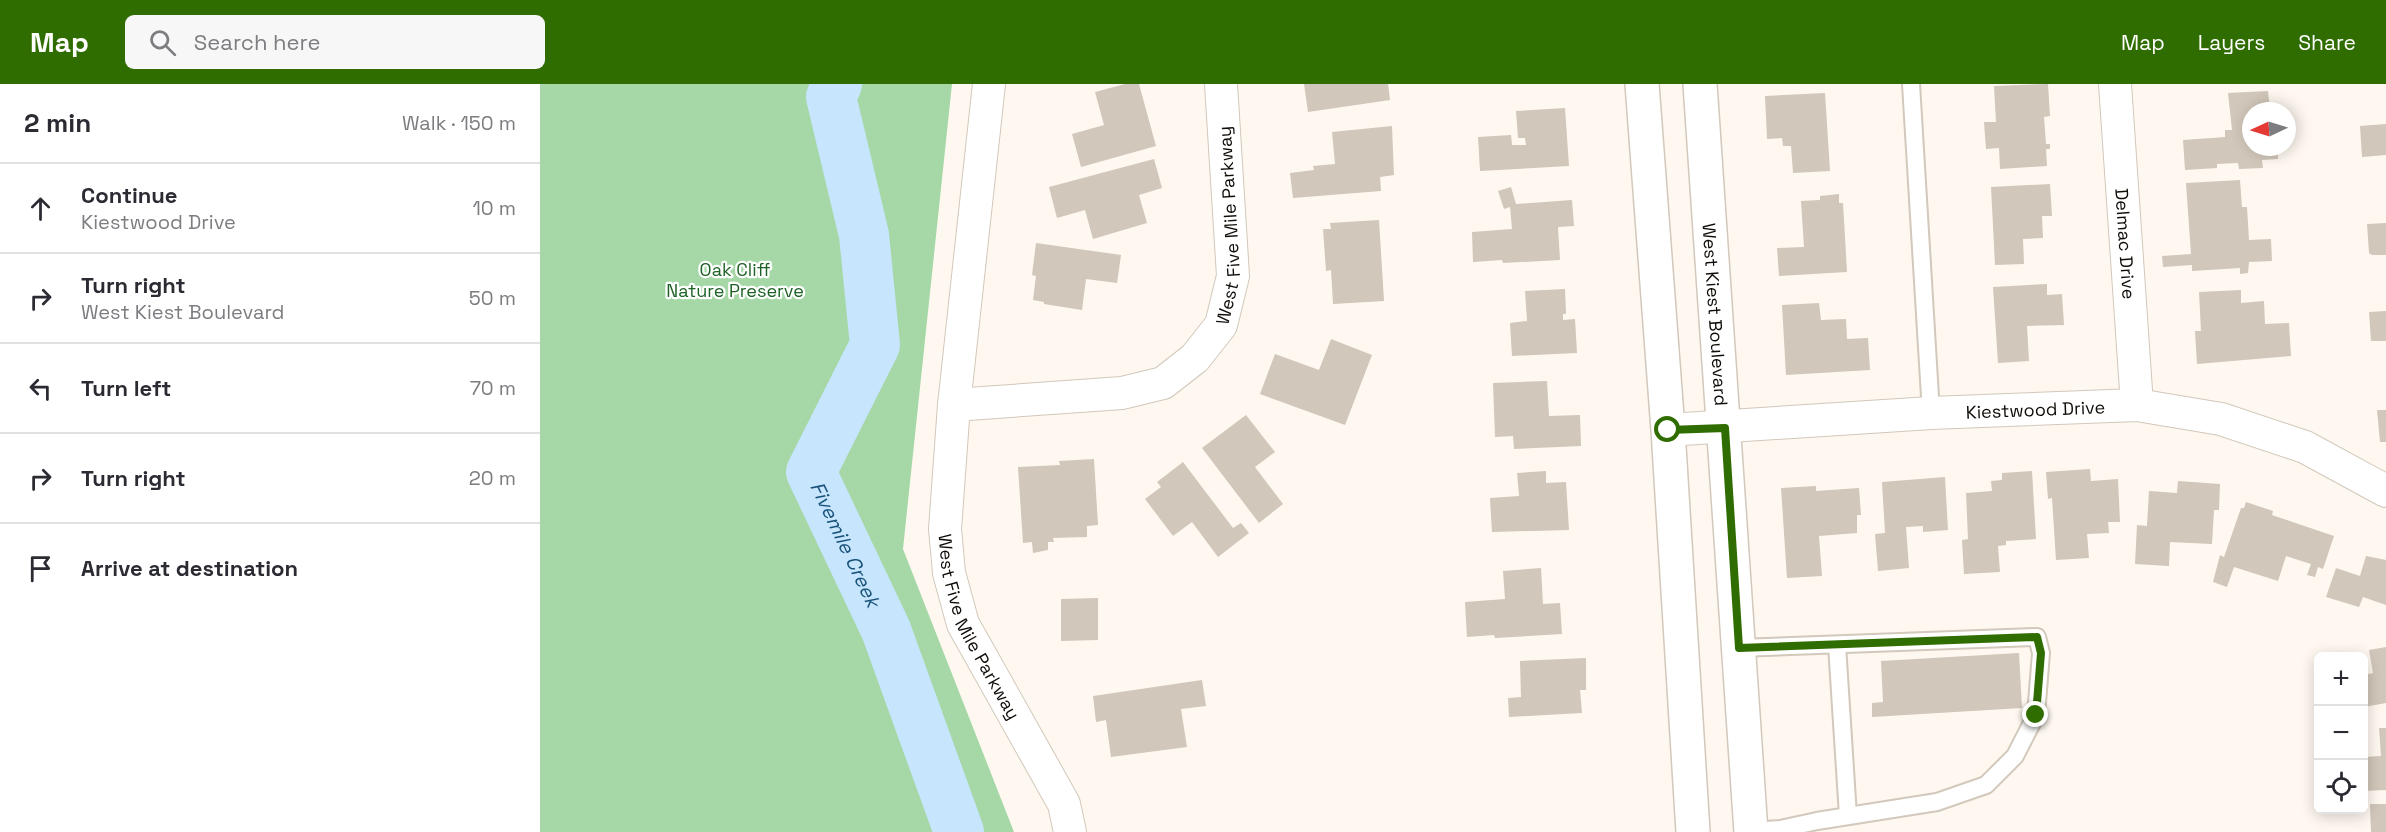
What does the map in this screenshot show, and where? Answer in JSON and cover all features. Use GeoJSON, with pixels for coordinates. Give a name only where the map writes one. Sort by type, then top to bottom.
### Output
{"type":"FeatureCollection","features":[{"type":"Feature","properties":{"kind":"main road"},"geometry":{"type":"LineString","coordinates":[[1642,84],[1668,430],[1693,832]]}},
{"type":"Feature","properties":{"kind":"main road","name":"West Kiest Boulevard"},"geometry":{"type":"LineString","coordinates":[[1700,84],[1751,832]]}},
{"type":"Feature","properties":{"kind":"street","name":"West Five Mile Parkway"},"geometry":{"type":"LineString","coordinates":[[989,84],[954,405],[945,530],[949,573],[963,624],[1064,804],[1070,832]]}},
{"type":"Feature","properties":{"kind":"street","name":"West Five Mile Parkway"},"geometry":{"type":"LineString","coordinates":[[954,405],[1122,393],[1163,383],[1195,358],[1221,326],[1233,276],[1221,84]]}},
{"type":"Feature","properties":{"kind":"street","name":"Delmac Drive"},"geometry":{"type":"LineString","coordinates":[[2115,84],[2137,405]]}},
{"type":"Feature","properties":{"kind":"street","name":"Kiestwood Drive"},"geometry":{"type":"LineString","coordinates":[[1668,430],[1930,413],[2137,405],[2221,420],[2305,447],[2374,487],[2386,491]]}},
{"type":"Feature","properties":{"kind":"lane"},"geometry":{"type":"LineString","coordinates":[[1911,84],[1930,413]]}},
{"type":"Feature","properties":{"kind":"lane"},"geometry":{"type":"LineString","coordinates":[[1739,648],[2037,637],[2041,653],[2036,715],[2015,756],[1986,785],[1937,802],[1848,816],[1780,830],[1751,832]]}},
{"type":"Feature","properties":{"kind":"lane"},"geometry":{"type":"LineString","coordinates":[[1838,645],[1848,816]]}},
{"type":"Feature","properties":{"kind":"green space","name":"Oak Cliff Nature Preserve"},"geometry":{"type":"Polygon","coordinates":[[[540,84],[952,84],[903,549],[1014,832],[540,832],[540,84]]]}},
{"type":"Feature","properties":{"kind":"building"},"geometry":{"type":"Polygon","coordinates":[[[1125,84],[1139,84],[1156,146],[1081,167],[1072,134],[1104,125],[1095,92],[1125,84]]]}},
{"type":"Feature","properties":{"kind":"building"},"geometry":{"type":"Polygon","coordinates":[[[1304,84],[1388,84],[1390,100],[1308,112],[1304,84]]]}},
{"type":"Feature","properties":{"kind":"building"},"geometry":{"type":"Polygon","coordinates":[[[2048,84],[2050,116],[2044,117],[2046,144],[2050,144],[2050,149],[2046,149],[2047,166],[2000,169],[1999,148],[1986,149],[1984,122],[1996,122],[1994,86],[2048,84]]]}},
{"type":"Feature","properties":{"kind":"building"},"geometry":{"type":"Polygon","coordinates":[[[2268,91],[2269,102],[2242,102],[2242,156],[2278,156],[2278,159],[2262,160],[2263,168],[2239,169],[2238,163],[2217,164],[2217,168],[2185,170],[2183,140],[2225,137],[2225,130],[2232,130],[2228,93],[2268,91]]]}},
{"type":"Feature","properties":{"kind":"building"},"geometry":{"type":"Polygon","coordinates":[[[1825,93],[1830,171],[1793,173],[1791,146],[1783,146],[1782,138],[1767,139],[1765,96],[1825,93]]]}},
{"type":"Feature","properties":{"kind":"building"},"geometry":{"type":"Polygon","coordinates":[[[1565,108],[1569,166],[1480,171],[1478,137],[1511,135],[1512,145],[1526,145],[1525,138],[1518,138],[1516,111],[1565,108]]]}},
{"type":"Feature","properties":{"kind":"building"},"geometry":{"type":"Polygon","coordinates":[[[2386,124],[2386,155],[2362,157],[2360,126],[2386,124]]]}},
{"type":"Feature","properties":{"kind":"building"},"geometry":{"type":"Polygon","coordinates":[[[1392,126],[1394,175],[1380,177],[1381,191],[1293,198],[1290,173],[1314,170],[1313,166],[1335,164],[1332,132],[1392,126]]]}},
{"type":"Feature","properties":{"kind":"building"},"geometry":{"type":"Polygon","coordinates":[[[1154,159],[1162,188],[1139,195],[1147,223],[1093,239],[1085,210],[1057,218],[1049,187],[1154,159]]]}},
{"type":"Feature","properties":{"kind":"building"},"geometry":{"type":"Polygon","coordinates":[[[2240,180],[2242,207],[2247,207],[2249,240],[2271,239],[2272,261],[2249,262],[2248,273],[2240,274],[2240,268],[2192,271],[2192,265],[2163,267],[2162,256],[2191,254],[2186,183],[2240,180]]]}},
{"type":"Feature","properties":{"kind":"building"},"geometry":{"type":"Polygon","coordinates":[[[2050,184],[2052,216],[2042,216],[2043,238],[2023,239],[2024,264],[1995,265],[1991,187],[2050,184]]]}},
{"type":"Feature","properties":{"kind":"building"},"geometry":{"type":"Polygon","coordinates":[[[1511,187],[1516,204],[1572,200],[1574,226],[1558,227],[1560,260],[1473,262],[1472,232],[1512,229],[1510,207],[1504,209],[1498,191],[1511,187]]]}},
{"type":"Feature","properties":{"kind":"building"},"geometry":{"type":"Polygon","coordinates":[[[1839,194],[1839,203],[1843,203],[1847,272],[1779,276],[1777,248],[1804,247],[1801,201],[1820,200],[1820,196],[1839,194]]]}},
{"type":"Feature","properties":{"kind":"building"},"geometry":{"type":"Polygon","coordinates":[[[1379,220],[1384,301],[1333,304],[1331,270],[1326,271],[1323,229],[1331,229],[1330,223],[1379,220]]]}},
{"type":"Feature","properties":{"kind":"building"},"geometry":{"type":"Polygon","coordinates":[[[2386,223],[2386,255],[2372,255],[2369,253],[2367,224],[2386,223]]]}},
{"type":"Feature","properties":{"kind":"building"},"geometry":{"type":"Polygon","coordinates":[[[1036,243],[1121,255],[1117,283],[1086,279],[1082,310],[1033,300],[1036,276],[1032,275],[1036,243]]]}},
{"type":"Feature","properties":{"kind":"building"},"geometry":{"type":"Polygon","coordinates":[[[2047,284],[2047,295],[2062,294],[2064,325],[2027,326],[2029,361],[1998,363],[1993,287],[2047,284]]]}},
{"type":"Feature","properties":{"kind":"building"},"geometry":{"type":"Polygon","coordinates":[[[1565,289],[1566,314],[1563,314],[1563,320],[1575,319],[1577,353],[1512,356],[1510,323],[1527,321],[1525,291],[1565,289]]]}},
{"type":"Feature","properties":{"kind":"building"},"geometry":{"type":"Polygon","coordinates":[[[2241,290],[2241,303],[2264,301],[2265,324],[2289,323],[2291,356],[2197,364],[2195,331],[2201,331],[2199,292],[2241,290]]]}},
{"type":"Feature","properties":{"kind":"building"},"geometry":{"type":"Polygon","coordinates":[[[1819,303],[1821,320],[1846,319],[1847,339],[1868,338],[1870,370],[1786,375],[1782,305],[1819,303]]]}},
{"type":"Feature","properties":{"kind":"building"},"geometry":{"type":"Polygon","coordinates":[[[2386,311],[2386,341],[2371,341],[2369,312],[2386,311]]]}},
{"type":"Feature","properties":{"kind":"building"},"geometry":{"type":"Polygon","coordinates":[[[1331,339],[1372,355],[1345,425],[1260,394],[1275,354],[1319,370],[1331,339]]]}},
{"type":"Feature","properties":{"kind":"building"},"geometry":{"type":"Polygon","coordinates":[[[1547,381],[1549,416],[1580,415],[1581,446],[1514,449],[1513,436],[1495,437],[1493,383],[1547,381]]]}},
{"type":"Feature","properties":{"kind":"building"},"geometry":{"type":"Polygon","coordinates":[[[2377,410],[2386,410],[2386,442],[2380,442],[2377,410]]]}},
{"type":"Feature","properties":{"kind":"building"},"geometry":{"type":"Polygon","coordinates":[[[1246,415],[1275,452],[1255,467],[1283,504],[1259,523],[1202,448],[1246,415]]]}},
{"type":"Feature","properties":{"kind":"building"},"geometry":{"type":"Polygon","coordinates":[[[1094,459],[1098,525],[1087,526],[1087,537],[1053,538],[1054,542],[1048,542],[1048,550],[1033,553],[1032,542],[1023,543],[1018,467],[1060,465],[1059,461],[1094,459]]]}},
{"type":"Feature","properties":{"kind":"building"},"geometry":{"type":"Polygon","coordinates":[[[1183,462],[1233,528],[1241,523],[1249,533],[1218,557],[1192,522],[1173,536],[1145,499],[1161,487],[1157,482],[1183,462]]]}},
{"type":"Feature","properties":{"kind":"building"},"geometry":{"type":"Polygon","coordinates":[[[2090,469],[2091,481],[2118,479],[2120,522],[2108,522],[2109,533],[2087,534],[2089,558],[2056,560],[2052,498],[2048,499],[2046,472],[2090,469]]]}},
{"type":"Feature","properties":{"kind":"building"},"geometry":{"type":"Polygon","coordinates":[[[1546,471],[1546,483],[1566,482],[1569,530],[1492,532],[1490,498],[1519,496],[1517,473],[1546,471]]]}},
{"type":"Feature","properties":{"kind":"building"},"geometry":{"type":"Polygon","coordinates":[[[2032,471],[2036,539],[2006,541],[2006,545],[1998,546],[2000,572],[1964,574],[1962,540],[1968,539],[1966,493],[1992,491],[1991,481],[2002,480],[2002,473],[2032,471]]]}},
{"type":"Feature","properties":{"kind":"building"},"geometry":{"type":"Polygon","coordinates":[[[1945,477],[1948,530],[1923,532],[1923,526],[1906,527],[1909,568],[1878,571],[1875,534],[1885,533],[1882,482],[1945,477]]]}},
{"type":"Feature","properties":{"kind":"building"},"geometry":{"type":"Polygon","coordinates":[[[2178,481],[2220,484],[2219,510],[2214,510],[2212,544],[2170,542],[2169,566],[2135,564],[2137,525],[2147,526],[2149,491],[2177,493],[2178,481]]]}},
{"type":"Feature","properties":{"kind":"building"},"geometry":{"type":"Polygon","coordinates":[[[1816,486],[1816,491],[1859,488],[1861,515],[1857,515],[1857,533],[1819,536],[1822,576],[1787,578],[1781,488],[1816,486]]]}},
{"type":"Feature","properties":{"kind":"building"},"geometry":{"type":"Polygon","coordinates":[[[2246,502],[2273,511],[2272,515],[2334,536],[2323,569],[2318,567],[2315,577],[2307,575],[2311,564],[2286,556],[2278,581],[2234,567],[2227,587],[2213,582],[2220,555],[2224,557],[2241,508],[2244,508],[2246,502]]]}},
{"type":"Feature","properties":{"kind":"building"},"geometry":{"type":"Polygon","coordinates":[[[2366,556],[2386,560],[2386,605],[2363,597],[2359,607],[2326,597],[2336,568],[2360,576],[2366,556]]]}},
{"type":"Feature","properties":{"kind":"building"},"geometry":{"type":"Polygon","coordinates":[[[1541,568],[1543,604],[1560,603],[1562,634],[1495,638],[1494,635],[1467,637],[1465,602],[1505,599],[1503,571],[1541,568]]]}},
{"type":"Feature","properties":{"kind":"building"},"geometry":{"type":"Polygon","coordinates":[[[1098,598],[1098,640],[1061,641],[1061,599],[1098,598]]]}},
{"type":"Feature","properties":{"kind":"building"},"geometry":{"type":"Polygon","coordinates":[[[2386,647],[2386,703],[2368,706],[2368,674],[2373,673],[2369,650],[2386,647]]]}},
{"type":"Feature","properties":{"kind":"building"},"geometry":{"type":"Polygon","coordinates":[[[2019,653],[2022,708],[1872,717],[1872,703],[1883,702],[1881,661],[2019,653]]]}},
{"type":"Feature","properties":{"kind":"building"},"geometry":{"type":"Polygon","coordinates":[[[1586,658],[1586,690],[1580,690],[1582,713],[1509,717],[1508,698],[1521,697],[1520,661],[1586,658]]]}},
{"type":"Feature","properties":{"kind":"building"},"geometry":{"type":"Polygon","coordinates":[[[1202,680],[1206,706],[1181,709],[1187,747],[1111,757],[1106,720],[1096,722],[1093,696],[1202,680]]]}},
{"type":"Feature","properties":{"kind":"building"},"geometry":{"type":"Polygon","coordinates":[[[2379,728],[2386,728],[2386,790],[2368,791],[2368,757],[2381,756],[2379,728]]]}},
{"type":"Feature","properties":{"kind":"building"},"geometry":{"type":"Polygon","coordinates":[[[2370,804],[2386,804],[2386,832],[2371,832],[2370,804]]]}},
{"type":"Feature","properties":{"kind":"waterway","name":"Fivemile Creek"},"geometry":{"type":"LineString","coordinates":[[837,84],[831,97],[864,235],[875,345],[811,472],[886,630],[959,832]]}},
{"type":"Feature","properties":{"kind":"route"},"geometry":{"type":"LineString","coordinates":[[1668,430],[1725,428],[1739,648],[2037,637],[2041,653],[2036,715]]}}]}
